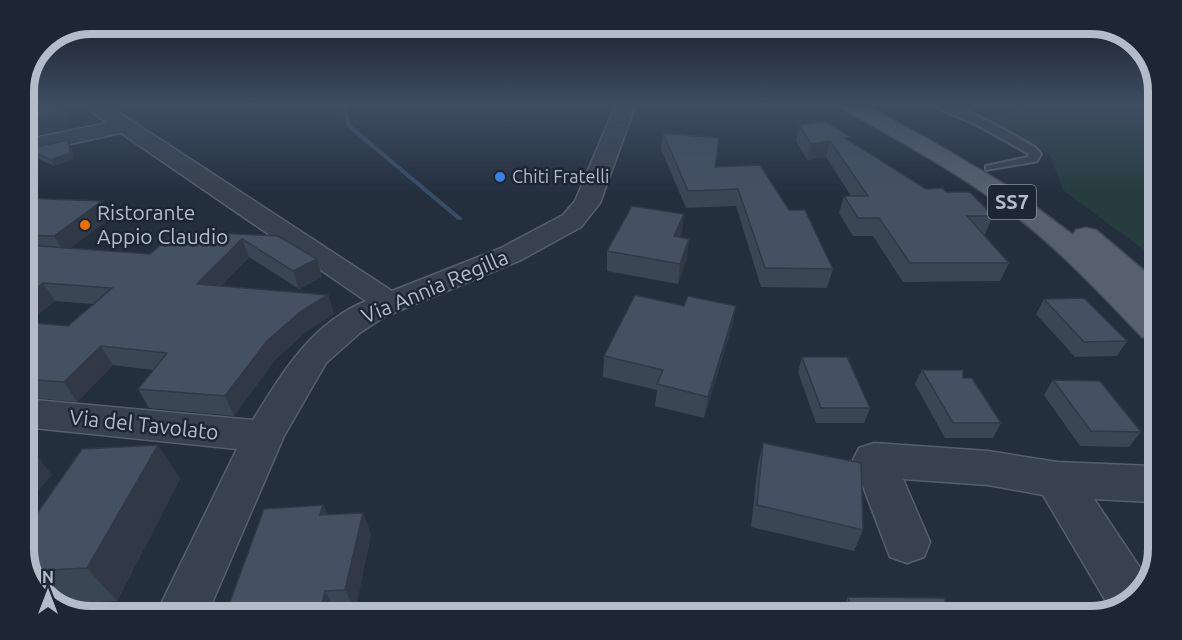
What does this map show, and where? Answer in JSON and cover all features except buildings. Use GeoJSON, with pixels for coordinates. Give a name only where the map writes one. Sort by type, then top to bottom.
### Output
{"type":"FeatureCollection","features":[{"type":"Feature","properties":{"kind":"main road","name":"SS7"},"geometry":{"type":"LineString","coordinates":[[903,134],[947,158],[1048,228],[1148,323]]}},
{"type":"Feature","properties":{"kind":"main road","name":"SS7"},"geometry":{"type":"LineString","coordinates":[[926,134],[990,168],[1062,217],[1147,290]]}},
{"type":"Feature","properties":{"kind":"street"},"geometry":{"type":"LineString","coordinates":[[35,145],[86,134]]}},
{"type":"Feature","properties":{"kind":"street"},"geometry":{"type":"LineString","coordinates":[[135,134],[388,302]]}},
{"type":"Feature","properties":{"kind":"street","name":"Via Annia Regilla"},"geometry":{"type":"LineString","coordinates":[[185,606],[264,436],[298,377],[314,355],[349,325],[388,302],[511,254],[546,237],[579,216],[593,190],[615,134]]}},
{"type":"Feature","properties":{"kind":"street","name":"Via del Tavolato"},"geometry":{"type":"LineString","coordinates":[[35,414],[264,436]]}},
{"type":"Feature","properties":{"kind":"street"},"geometry":{"type":"LineString","coordinates":[[907,542],[874,460],[988,468],[1057,480],[1148,484]]}},
{"type":"Feature","properties":{"kind":"street"},"geometry":{"type":"LineString","coordinates":[[1057,480],[1127,592]]}},
{"type":"Feature","properties":{"kind":"lane"},"geometry":{"type":"LineString","coordinates":[[990,168],[1033,159],[1035,154],[1031,149],[1004,134]]}},
{"type":"Feature","properties":{"kind":"green space"},"geometry":{"type":"Polygon","coordinates":[[[1010,134],[1147,134],[1147,252],[1063,190],[1050,155],[1010,134]]]}},
{"type":"Feature","properties":{"kind":"waterway"},"geometry":{"type":"LineString","coordinates":[[358,134],[460,219]]}},
{"type":"Feature","properties":{"kind":"place","name":"Chiti Fratelli"},"geometry":{"type":"Point","coordinates":[500,177]}},
{"type":"Feature","properties":{"kind":"place","name":"Ristorante Appio Claudio"},"geometry":{"type":"Point","coordinates":[85,225]}}]}
